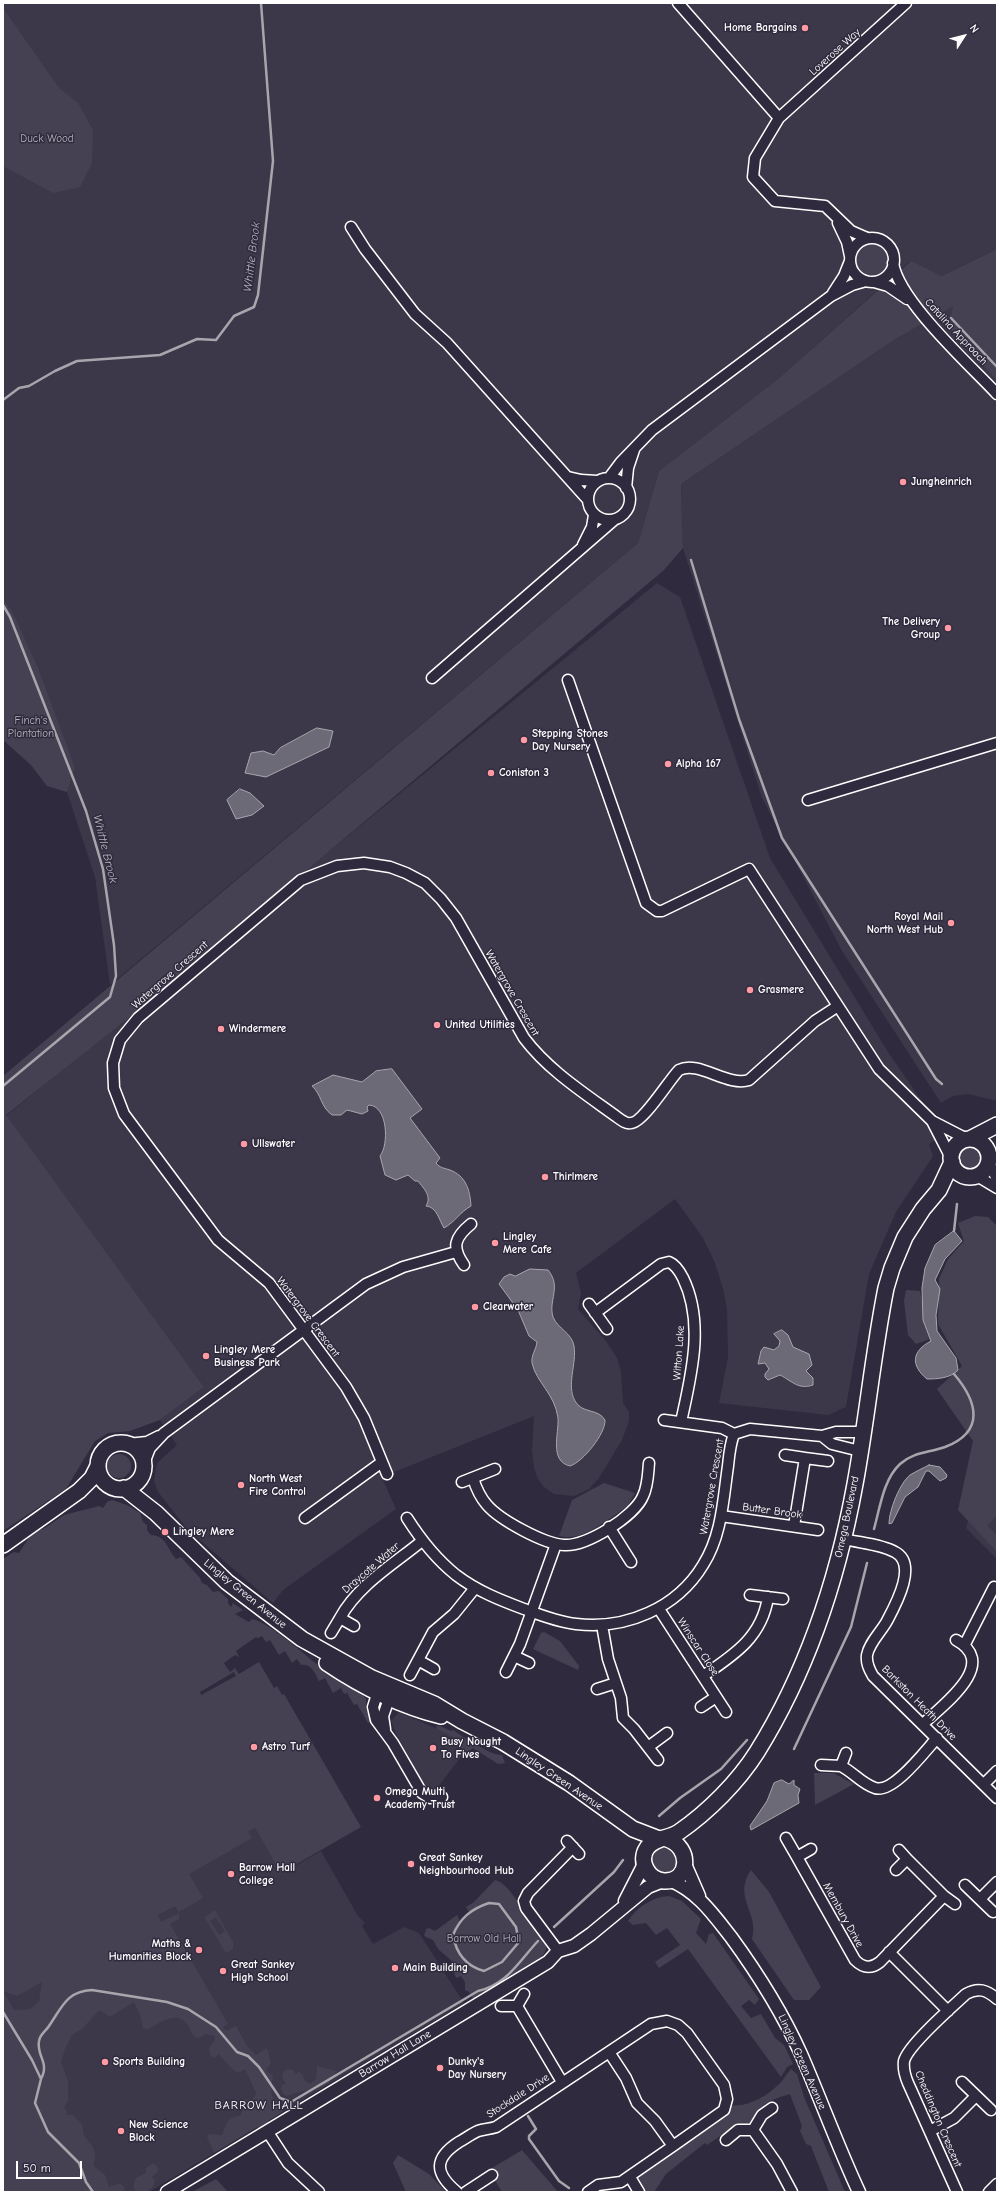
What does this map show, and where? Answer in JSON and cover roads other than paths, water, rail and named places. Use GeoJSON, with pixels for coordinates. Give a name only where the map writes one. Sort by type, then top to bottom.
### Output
{"type":"FeatureCollection","features":[{"type":"Feature","properties":{"kind":"main road"},"geometry":{"type":"LineString","coordinates":[[997,1124],[956,1146],[952,1160],[957,1171],[972,1176],[986,1169],[997,1131]]}},
{"type":"Feature","properties":{"kind":"main road"},"geometry":{"type":"LineString","coordinates":[[969,1139],[982,1143],[989,1158]]}},
{"type":"Feature","properties":{"kind":"main road","name":"Omega Boulevard"},"geometry":{"type":"LineString","coordinates":[[663,1839],[696,1820],[733,1782],[756,1754],[788,1699],[811,1645],[828,1597],[844,1539],[860,1451],[880,1315],[892,1268],[905,1236],[923,1209],[939,1190],[952,1160]]}},
{"type":"Feature","properties":{"kind":"main road","name":"Omega Boulevard"},"geometry":{"type":"LineString","coordinates":[[939,1190],[972,1176]]}},
{"type":"Feature","properties":{"kind":"main road"},"geometry":{"type":"LineString","coordinates":[[3,1545],[65,1501],[88,1482],[98,1466],[99,1459],[107,1447],[114,1444],[128,1444],[139,1452],[142,1471],[131,1486],[117,1487],[65,1501]]}},
{"type":"Feature","properties":{"kind":"main road"},"geometry":{"type":"LineString","coordinates":[[98,1466],[102,1478],[117,1487]]}},
{"type":"Feature","properties":{"kind":"main road","name":"Lingley Green Avenue"},"geometry":{"type":"LineString","coordinates":[[142,1471],[146,1495],[156,1512]]}},
{"type":"Feature","properties":{"kind":"main road","name":"Lingley Green Avenue"},"geometry":{"type":"LineString","coordinates":[[117,1487],[156,1512],[227,1582],[302,1639],[385,1690],[403,1690],[429,1701],[537,1762],[612,1816],[643,1835],[663,1839]]}},
{"type":"Feature","properties":{"kind":"main road","name":"Lingley Green Avenue"},"geometry":{"type":"LineString","coordinates":[[612,1816],[636,1844],[644,1863]]}},
{"type":"Feature","properties":{"kind":"main road","name":"Omega Boulevard"},"geometry":{"type":"LineString","coordinates":[[684,1858],[686,1840],[696,1820]]}},
{"type":"Feature","properties":{"kind":"main road"},"geometry":{"type":"LineString","coordinates":[[663,1839],[674,1841],[684,1858],[679,1874],[666,1880],[651,1876],[644,1863],[645,1851],[648,1846],[663,1839]]}},
{"type":"Feature","properties":{"kind":"street"},"geometry":{"type":"LineString","coordinates":[[678,3],[779,118]]}},
{"type":"Feature","properties":{"kind":"street","name":"Loverose Way"},"geometry":{"type":"LineString","coordinates":[[867,238],[856,234],[834,216],[825,206],[775,200],[753,177],[755,158],[779,118],[906,3]]}},
{"type":"Feature","properties":{"kind":"street"},"geometry":{"type":"LineString","coordinates":[[834,216],[847,242],[854,273],[870,281]]}},
{"type":"Feature","properties":{"kind":"street"},"geometry":{"type":"LineString","coordinates":[[351,227],[365,249],[415,314],[447,343],[587,499],[590,509],[594,515],[606,521],[614,520]]}},
{"type":"Feature","properties":{"kind":"street"},"geometry":{"type":"LineString","coordinates":[[609,478],[621,462],[652,430],[831,296],[852,285],[887,276],[894,263],[894,256],[888,245],[878,238],[867,238],[856,244],[844,276],[831,296]]}},
{"type":"Feature","properties":{"kind":"street","name":"Catalina Approach"},"geometry":{"type":"LineString","coordinates":[[894,263],[897,278],[913,303],[997,394]]}},
{"type":"Feature","properties":{"kind":"street","name":"Catalina Approach"},"geometry":{"type":"LineString","coordinates":[[870,281],[888,286],[913,303]]}},
{"type":"Feature","properties":{"kind":"street"},"geometry":{"type":"LineString","coordinates":[[432,678],[614,520],[625,513],[629,507],[630,501],[626,488],[628,468],[634,450]]}},
{"type":"Feature","properties":{"kind":"street"},"geometry":{"type":"LineString","coordinates":[[566,476],[581,480],[597,481],[609,478],[616,479],[626,488]]}},
{"type":"Feature","properties":{"kind":"street"},"geometry":{"type":"LineString","coordinates":[[587,499],[589,492],[597,481]]}},
{"type":"Feature","properties":{"kind":"street"},"geometry":{"type":"LineString","coordinates":[[581,549],[592,527],[594,515]]}},
{"type":"Feature","properties":{"kind":"street"},"geometry":{"type":"LineString","coordinates":[[568,680],[646,903],[657,911],[662,911],[749,869],[879,1069],[932,1121],[952,1160]]}},
{"type":"Feature","properties":{"kind":"street"},"geometry":{"type":"LineString","coordinates":[[808,800],[997,743]]}},
{"type":"Feature","properties":{"kind":"street","name":"Watergrove Crescent"},"geometry":{"type":"LineString","coordinates":[[387,1474],[356,1401],[269,1283],[227,1249],[204,1222],[124,1114],[116,1096],[113,1080],[113,1063],[120,1040],[138,1018],[301,880],[337,866],[364,863],[390,867],[425,883],[449,908],[524,1038],[536,1053],[549,1066],[624,1122],[632,1123],[638,1120],[675,1074],[683,1068],[691,1068],[736,1081],[749,1080],[815,1021],[838,1006]]}},
{"type":"Feature","properties":{"kind":"street"},"geometry":{"type":"LineString","coordinates":[[932,1121],[969,1139]]}},
{"type":"Feature","properties":{"kind":"street"},"geometry":{"type":"LineString","coordinates":[[989,1158],[997,1179]]}},
{"type":"Feature","properties":{"kind":"street"},"geometry":{"type":"LineString","coordinates":[[972,1176],[997,1188]]}},
{"type":"Feature","properties":{"kind":"street"},"geometry":{"type":"LineString","coordinates":[[464,1265],[456,1252],[460,1236],[471,1224]]}},
{"type":"Feature","properties":{"kind":"street"},"geometry":{"type":"LineString","coordinates":[[128,1444],[147,1442],[164,1433],[366,1284],[403,1267],[456,1252]]}},
{"type":"Feature","properties":{"kind":"street","name":"Witton Lake"},"geometry":{"type":"LineString","coordinates":[[607,1329],[592,1309],[661,1264],[670,1262],[675,1266],[686,1285],[694,1323],[693,1359],[681,1422]]}},
{"type":"Feature","properties":{"kind":"street"},"geometry":{"type":"LineString","coordinates":[[664,1420],[722,1428],[734,1434]]}},
{"type":"Feature","properties":{"kind":"street","name":"Watergrove Crescent"},"geometry":{"type":"LineString","coordinates":[[407,1518],[422,1541],[443,1564],[475,1588],[531,1612],[575,1624],[602,1625],[625,1621],[659,1609],[680,1593],[697,1574],[711,1551],[721,1516],[734,1434],[750,1429],[822,1436],[836,1432],[863,1432]]}},
{"type":"Feature","properties":{"kind":"street"},"geometry":{"type":"LineString","coordinates":[[142,1471],[150,1448],[164,1433]]}},
{"type":"Feature","properties":{"kind":"street","name":"Watergrove Crescent"},"geometry":{"type":"LineString","coordinates":[[822,1436],[832,1444],[860,1451]]}},
{"type":"Feature","properties":{"kind":"street"},"geometry":{"type":"LineString","coordinates":[[785,1455],[828,1461]]}},
{"type":"Feature","properties":{"kind":"street"},"geometry":{"type":"LineString","coordinates":[[794,1526],[805,1458]]}},
{"type":"Feature","properties":{"kind":"street"},"geometry":{"type":"LineString","coordinates":[[305,1518],[382,1462]]}},
{"type":"Feature","properties":{"kind":"street"},"geometry":{"type":"LineString","coordinates":[[472,1478],[480,1496],[491,1510],[516,1525],[556,1544],[565,1546],[591,1539],[631,1513],[638,1505],[646,1489],[649,1463]]}},
{"type":"Feature","properties":{"kind":"street"},"geometry":{"type":"LineString","coordinates":[[462,1482],[495,1469]]}},
{"type":"Feature","properties":{"kind":"street","name":"Butter Brook"},"geometry":{"type":"LineString","coordinates":[[721,1516],[818,1530]]}},
{"type":"Feature","properties":{"kind":"street"},"geometry":{"type":"LineString","coordinates":[[609,1527],[631,1562]]}},
{"type":"Feature","properties":{"kind":"street","name":"Barkston Heath Drive"},"geometry":{"type":"LineString","coordinates":[[844,1539],[890,1549],[898,1554],[903,1560],[906,1569],[905,1579],[887,1621],[871,1646],[867,1661],[870,1671],[876,1680],[923,1724],[997,1798]]}},
{"type":"Feature","properties":{"kind":"street","name":"Draycote Water"},"geometry":{"type":"LineString","coordinates":[[331,1633],[358,1593],[422,1541]]}},
{"type":"Feature","properties":{"kind":"street"},"geometry":{"type":"LineString","coordinates":[[506,1672],[514,1656],[556,1544]]}},
{"type":"Feature","properties":{"kind":"street"},"geometry":{"type":"LineString","coordinates":[[923,1724],[970,1677],[974,1659],[961,1642],[994,1587]]}},
{"type":"Feature","properties":{"kind":"street"},"geometry":{"type":"LineString","coordinates":[[410,1675],[434,1632],[454,1614],[475,1588]]}},
{"type":"Feature","properties":{"kind":"street"},"geometry":{"type":"LineString","coordinates":[[750,1595],[783,1599]]}},
{"type":"Feature","properties":{"kind":"street"},"geometry":{"type":"LineString","coordinates":[[703,1676],[733,1654],[752,1636],[763,1619],[768,1597]]}},
{"type":"Feature","properties":{"kind":"street","name":"Winscar Close"},"geometry":{"type":"LineString","coordinates":[[659,1609],[726,1712]]}},
{"type":"Feature","properties":{"kind":"street"},"geometry":{"type":"LineString","coordinates":[[340,1618],[354,1626]]}},
{"type":"Feature","properties":{"kind":"street"},"geometry":{"type":"LineString","coordinates":[[602,1625],[608,1659],[621,1698],[623,1718],[658,1760]]}},
{"type":"Feature","properties":{"kind":"street"},"geometry":{"type":"LineString","coordinates":[[514,1656],[529,1663]]}},
{"type":"Feature","properties":{"kind":"street"},"geometry":{"type":"LineString","coordinates":[[418,1660],[434,1669]]}},
{"type":"Feature","properties":{"kind":"street"},"geometry":{"type":"LineString","coordinates":[[597,1689],[616,1683]]}},
{"type":"Feature","properties":{"kind":"street"},"geometry":{"type":"LineString","coordinates":[[385,1690],[383,1716],[385,1731],[422,1793],[430,1798],[442,1797]]}},
{"type":"Feature","properties":{"kind":"street"},"geometry":{"type":"LineString","coordinates":[[701,1707],[716,1697]]}},
{"type":"Feature","properties":{"kind":"street"},"geometry":{"type":"LineString","coordinates":[[648,1747],[667,1733]]}},
{"type":"Feature","properties":{"kind":"street"},"geometry":{"type":"LineString","coordinates":[[821,1766],[841,1766],[870,1786],[884,1788],[897,1781],[937,1738]]}},
{"type":"Feature","properties":{"kind":"street"},"geometry":{"type":"LineString","coordinates":[[841,1766],[846,1753]]}},
{"type":"Feature","properties":{"kind":"street"},"geometry":{"type":"LineString","coordinates":[[984,1784],[997,1771]]}},
{"type":"Feature","properties":{"kind":"street","name":"Membury Drive"},"geometry":{"type":"LineString","coordinates":[[786,1838],[855,1960],[864,1967],[872,1966],[889,1952],[944,1896]]}},
{"type":"Feature","properties":{"kind":"street"},"geometry":{"type":"LineString","coordinates":[[558,1951],[526,1908],[524,1901],[526,1895],[573,1848]]}},
{"type":"Feature","properties":{"kind":"street"},"geometry":{"type":"LineString","coordinates":[[797,1857],[811,1849]]}},
{"type":"Feature","properties":{"kind":"street"},"geometry":{"type":"LineString","coordinates":[[899,1850],[944,1896],[955,1904]]}},
{"type":"Feature","properties":{"kind":"street","name":"Lingley Green Avenue"},"geometry":{"type":"LineString","coordinates":[[684,1858],[694,1887],[702,1901],[748,1961],[782,2015],[801,2054],[832,2133],[859,2192]]}},
{"type":"Feature","properties":{"kind":"street"},"geometry":{"type":"LineString","coordinates":[[896,1870],[907,1859]]}},
{"type":"Feature","properties":{"kind":"street","name":"Barrow Hall Lane"},"geometry":{"type":"LineString","coordinates":[[619,1911],[633,1888],[644,1863]]}},
{"type":"Feature","properties":{"kind":"street","name":"Barrow Hall Lane"},"geometry":{"type":"LineString","coordinates":[[167,2192],[548,1962],[558,1951],[574,1946],[648,1887],[666,1880]]}},
{"type":"Feature","properties":{"kind":"street","name":"Lingley Green Avenue"},"geometry":{"type":"LineString","coordinates":[[666,1880],[681,1885],[702,1901]]}},
{"type":"Feature","properties":{"kind":"street"},"geometry":{"type":"LineString","coordinates":[[980,1899],[997,1882]]}},
{"type":"Feature","properties":{"kind":"street"},"geometry":{"type":"LineString","coordinates":[[965,1885],[993,1912]]}},
{"type":"Feature","properties":{"kind":"street"},"geometry":{"type":"LineString","coordinates":[[889,1952],[948,2011]]}},
{"type":"Feature","properties":{"kind":"street","name":"Cheddington Crescent"},"geometry":{"type":"LineString","coordinates":[[957,2192],[908,2083],[904,2068],[904,2061],[912,2048],[948,2011],[971,1991],[985,1990],[997,1999]]}},
{"type":"Feature","properties":{"kind":"street"},"geometry":{"type":"LineString","coordinates":[[502,2006],[517,2006],[524,1994]]}},
{"type":"Feature","properties":{"kind":"street","name":"Stockdale Drive"},"geometry":{"type":"LineString","coordinates":[[517,2006],[562,2082]]}},
{"type":"Feature","properties":{"kind":"street","name":"Stockdale Drive"},"geometry":{"type":"LineString","coordinates":[[457,2192],[445,2181],[440,2168],[441,2157],[446,2150],[476,2132],[496,2127],[651,2024],[667,2021],[678,2025],[687,2033],[724,2085],[727,2099],[724,2110],[673,2146]]}},
{"type":"Feature","properties":{"kind":"street"},"geometry":{"type":"LineString","coordinates":[[588,2192],[598,2185],[616,2184],[630,2177],[673,2146],[655,2121],[637,2103],[626,2078],[609,2052]]}},
{"type":"Feature","properties":{"kind":"street"},"geometry":{"type":"LineString","coordinates":[[962,2082],[991,2110]]}},
{"type":"Feature","properties":{"kind":"street"},"geometry":{"type":"LineString","coordinates":[[930,2130],[954,2118],[976,2096]]}},
{"type":"Feature","properties":{"kind":"street"},"geometry":{"type":"LineString","coordinates":[[753,2130],[762,2115],[772,2108]]}},
{"type":"Feature","properties":{"kind":"street"},"geometry":{"type":"LineString","coordinates":[[726,2140],[738,2130],[753,2130]]}},
{"type":"Feature","properties":{"kind":"street"},"geometry":{"type":"LineString","coordinates":[[753,2130],[777,2164],[792,2192]]}},
{"type":"Feature","properties":{"kind":"street"},"geometry":{"type":"LineString","coordinates":[[267,2131],[288,2163],[319,2192]]}},
{"type":"Feature","properties":{"kind":"street"},"geometry":{"type":"LineString","coordinates":[[466,2192],[492,2175]]}},
{"type":"Feature","properties":{"kind":"street"},"geometry":{"type":"LineString","coordinates":[[630,2177],[639,2192]]}},
{"type":"Feature","properties":{"kind":"street"},"geometry":{"type":"LineString","coordinates":[[989,2192],[997,2184]]}},
{"type":"Feature","properties":{"kind":"waterway","name":"Whittle Brook"},"geometry":{"type":"LineString","coordinates":[[3,400],[19,388],[29,386],[55,371],[77,361],[160,355],[197,339],[216,340],[234,316],[254,307],[258,295],[273,161],[261,3]]}},
{"type":"Feature","properties":{"kind":"waterway"},"geometry":{"type":"LineString","coordinates":[[951,318],[997,367]]}},
{"type":"Feature","properties":{"kind":"waterway"},"geometry":{"type":"LineString","coordinates":[[691,560],[739,719],[782,838],[936,1079],[942,1084]]}},
{"type":"Feature","properties":{"kind":"waterway","name":"Whittle Brook"},"geometry":{"type":"LineString","coordinates":[[3,605],[10,617],[86,811],[103,869],[114,945],[116,976],[110,997],[3,1086]]}},
{"type":"Feature","properties":{"kind":"waterway"},"geometry":{"type":"LineString","coordinates":[[954,1231],[957,1204]]}},
{"type":"Feature","properties":{"kind":"waterway"},"geometry":{"type":"LineString","coordinates":[[874,1529],[880,1503],[886,1486],[894,1471],[900,1464],[910,1457],[945,1447],[958,1440],[967,1433],[972,1424],[974,1415],[972,1405],[962,1384],[954,1374]]}},
{"type":"Feature","properties":{"kind":"waterway"},"geometry":{"type":"LineString","coordinates":[[794,1749],[851,1627],[867,1563]]}},
{"type":"Feature","properties":{"kind":"waterway"},"geometry":{"type":"LineString","coordinates":[[659,1816],[680,1798],[721,1769],[747,1740]]}},
{"type":"Feature","properties":{"kind":"waterway"},"geometry":{"type":"LineString","coordinates":[[554,1927],[614,1872],[623,1860]]}},
{"type":"Feature","properties":{"kind":"waterway"},"geometry":{"type":"LineString","coordinates":[[489,1903],[499,1904],[516,1927],[519,1942],[502,1962],[484,1971],[472,1966],[463,1958],[454,1942],[453,1935],[459,1924],[467,1915],[477,1908],[489,1903]]}},
{"type":"Feature","properties":{"kind":"waterway"},"geometry":{"type":"LineString","coordinates":[[41,2079],[44,2068],[44,2063],[39,2051],[39,2041],[41,2036],[66,2001],[77,1993],[92,1990],[167,2002],[188,2009],[216,2027],[237,2052],[248,2056],[259,2067],[280,2098],[291,2102],[478,1991],[488,1988],[505,1978],[538,1941]]}},
{"type":"Feature","properties":{"kind":"waterway","name":"Whittle Brook"},"geometry":{"type":"LineString","coordinates":[[3,2012],[32,2060],[41,2079],[35,2103],[48,2132],[79,2163],[86,2182],[93,2192]]}},
{"type":"Feature","properties":{"kind":"waterway"},"geometry":{"type":"LineString","coordinates":[[528,2116],[536,2129],[529,2136],[529,2139],[559,2181],[569,2188]]}},
{"type":"Feature","properties":{"kind":"place","name":"Home Bargains"},"geometry":{"type":"Point","coordinates":[805,28]}},
{"type":"Feature","properties":{"kind":"place","name":"Jungheinrich"},"geometry":{"type":"Point","coordinates":[903,482]}},
{"type":"Feature","properties":{"kind":"place","name":"The Delivery Group"},"geometry":{"type":"Point","coordinates":[948,628]}},
{"type":"Feature","properties":{"kind":"place","name":"Stepping Stones Day Nursery"},"geometry":{"type":"Point","coordinates":[524,740]}},
{"type":"Feature","properties":{"kind":"place","name":"Alpha 167"},"geometry":{"type":"Point","coordinates":[668,764]}},
{"type":"Feature","properties":{"kind":"place","name":"Coniston 3"},"geometry":{"type":"Point","coordinates":[491,773]}},
{"type":"Feature","properties":{"kind":"place","name":"Royal Mail North West Hub"},"geometry":{"type":"Point","coordinates":[951,923]}},
{"type":"Feature","properties":{"kind":"place","name":"Grasmere"},"geometry":{"type":"Point","coordinates":[750,990]}},
{"type":"Feature","properties":{"kind":"place","name":"United Utilities"},"geometry":{"type":"Point","coordinates":[437,1025]}},
{"type":"Feature","properties":{"kind":"place","name":"Windermere"},"geometry":{"type":"Point","coordinates":[221,1029]}},
{"type":"Feature","properties":{"kind":"place","name":"Ullswater"},"geometry":{"type":"Point","coordinates":[244,1144]}},
{"type":"Feature","properties":{"kind":"place","name":"Thirlmere"},"geometry":{"type":"Point","coordinates":[545,1177]}},
{"type":"Feature","properties":{"kind":"place","name":"Lingley Mere Cafe"},"geometry":{"type":"Point","coordinates":[495,1243]}},
{"type":"Feature","properties":{"kind":"place","name":"Clearwater"},"geometry":{"type":"Point","coordinates":[475,1307]}},
{"type":"Feature","properties":{"kind":"place","name":"Lingley Mere Business Park"},"geometry":{"type":"Point","coordinates":[206,1356]}},
{"type":"Feature","properties":{"kind":"place","name":"North West Fire Control"},"geometry":{"type":"Point","coordinates":[241,1485]}},
{"type":"Feature","properties":{"kind":"place","name":"Lingley Mere"},"geometry":{"type":"Point","coordinates":[165,1532]}},
{"type":"Feature","properties":{"kind":"place","name":"Astro Turf"},"geometry":{"type":"Point","coordinates":[254,1747]}},
{"type":"Feature","properties":{"kind":"place","name":"Busy Nought To Fives"},"geometry":{"type":"Point","coordinates":[433,1748]}},
{"type":"Feature","properties":{"kind":"place","name":"Omega Multi Academy Trust"},"geometry":{"type":"Point","coordinates":[377,1798]}},
{"type":"Feature","properties":{"kind":"place","name":"Great Sankey Neighbourhood Hub"},"geometry":{"type":"Point","coordinates":[411,1864]}},
{"type":"Feature","properties":{"kind":"place","name":"Barrow Hall College"},"geometry":{"type":"Point","coordinates":[231,1874]}},
{"type":"Feature","properties":{"kind":"place","name":"Maths & Humanities Block"},"geometry":{"type":"Point","coordinates":[199,1950]}},
{"type":"Feature","properties":{"kind":"place","name":"Main Building"},"geometry":{"type":"Point","coordinates":[395,1968]}},
{"type":"Feature","properties":{"kind":"place","name":"Great Sankey High School"},"geometry":{"type":"Point","coordinates":[223,1971]}},
{"type":"Feature","properties":{"kind":"place","name":"Sports Building"},"geometry":{"type":"Point","coordinates":[105,2062]}},
{"type":"Feature","properties":{"kind":"place","name":"Dunky's Day Nursery"},"geometry":{"type":"Point","coordinates":[440,2068]}},
{"type":"Feature","properties":{"kind":"place","name":"New Science Block"},"geometry":{"type":"Point","coordinates":[121,2131]}},
{"type":"Feature","properties":{"kind":"district","name":"BARROW HALL"},"geometry":{"type":"Point","coordinates":[259,2106]}},
{"type":"Feature","properties":{"kind":"park label","name":"Duck Wood"},"geometry":{"type":"Point","coordinates":[47,139]}},
{"type":"Feature","properties":{"kind":"park label","name":"Finch's Plantation"},"geometry":{"type":"Point","coordinates":[31,727]}},
{"type":"Feature","properties":{"kind":"park label","name":"Barrow Old Hall"},"geometry":{"type":"Point","coordinates":[484,1939]}}]}
